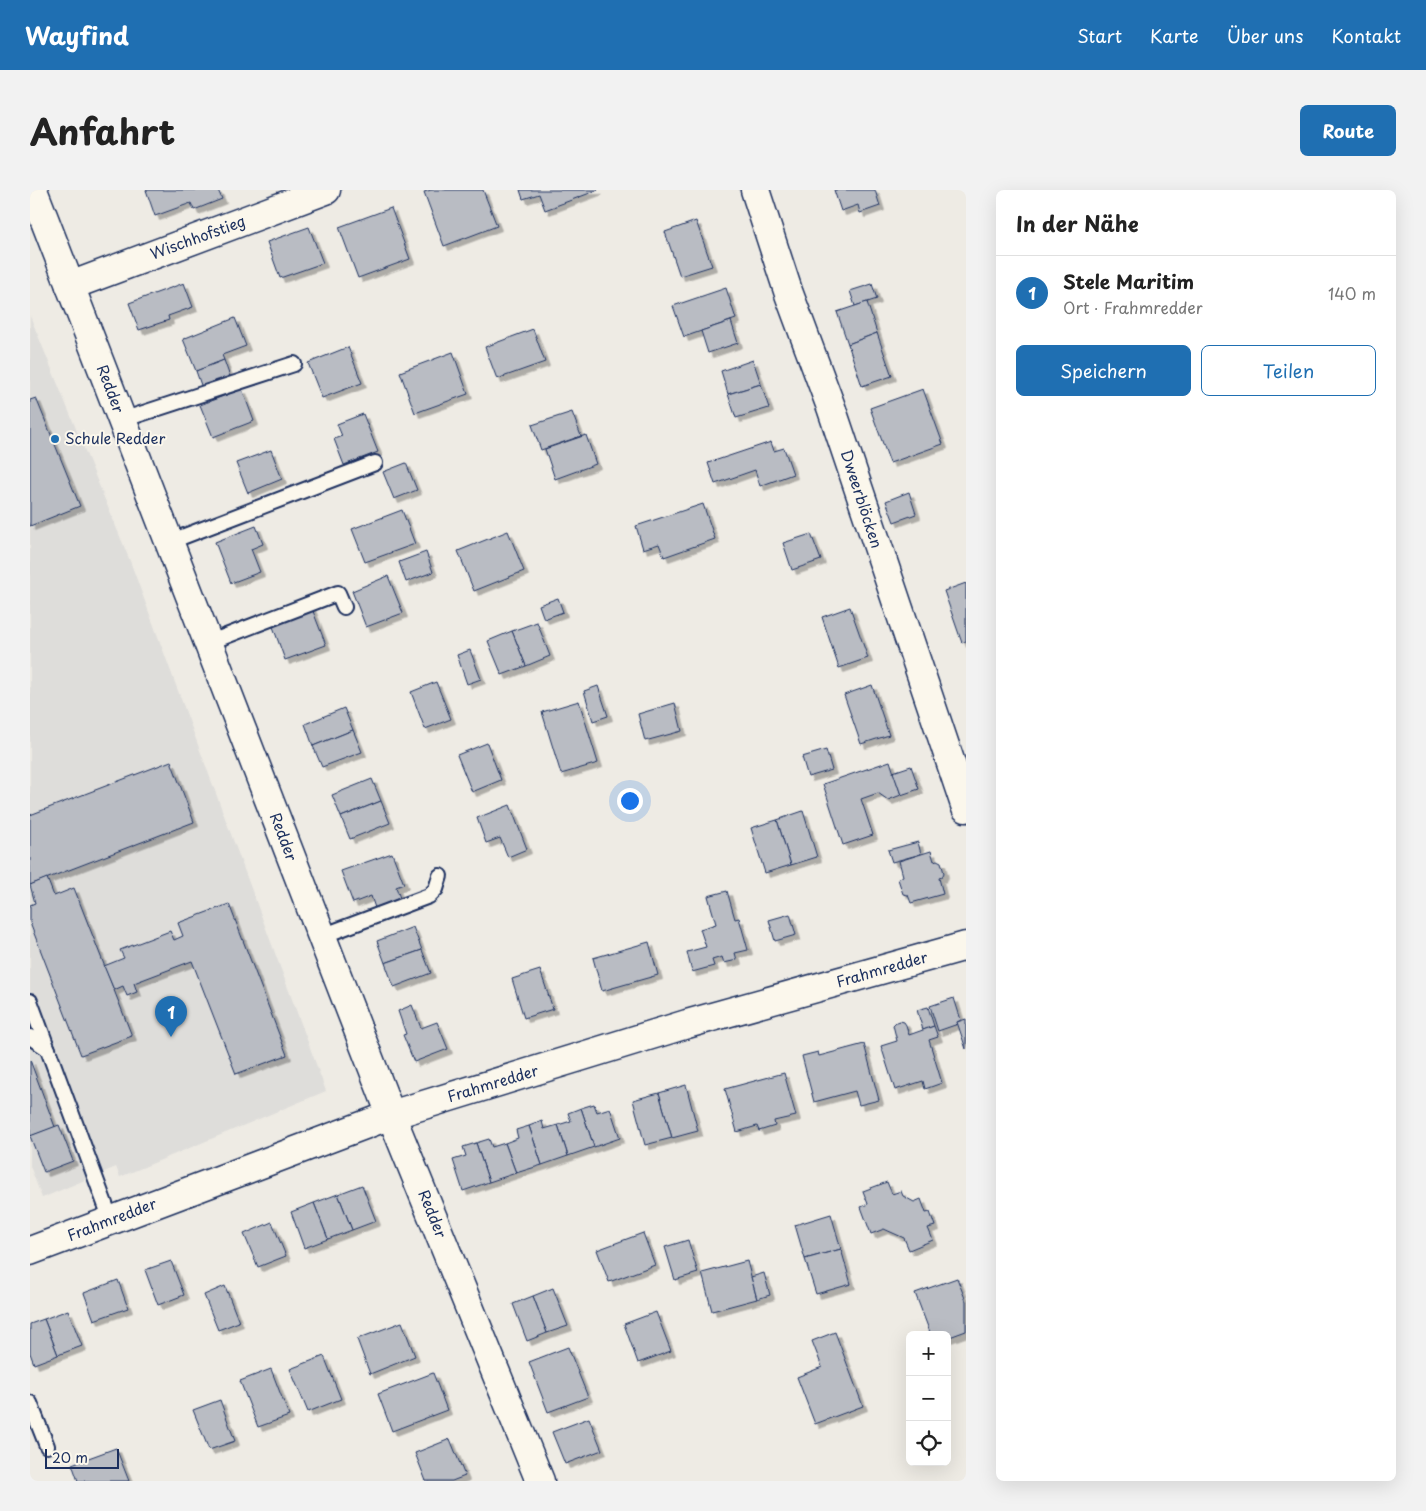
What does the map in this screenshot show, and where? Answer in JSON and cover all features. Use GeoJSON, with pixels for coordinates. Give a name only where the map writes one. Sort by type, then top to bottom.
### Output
{"type":"FeatureCollection","features":[{"type":"Feature","properties":{"kind":"street","name":"Redder"},"geometry":{"type":"LineString","coordinates":[[33,190],[392,1115],[540,1481]]}},
{"type":"Feature","properties":{"kind":"street","name":"Wischhofstieg"},"geometry":{"type":"LineString","coordinates":[[70,286],[326,190]]}},
{"type":"Feature","properties":{"kind":"street","name":"Dweerblöcken"},"geometry":{"type":"LineString","coordinates":[[755,190],[966,808]]}},
{"type":"Feature","properties":{"kind":"street","name":"Frahmredder"},"geometry":{"type":"LineString","coordinates":[[30,1251],[392,1115],[687,1024],[966,946]]}},
{"type":"Feature","properties":{"kind":"lane"},"geometry":{"type":"LineString","coordinates":[[122,420],[294,364]]}},
{"type":"Feature","properties":{"kind":"lane"},"geometry":{"type":"LineString","coordinates":[[169,542],[375,464]]}},
{"type":"Feature","properties":{"kind":"lane"},"geometry":{"type":"LineString","coordinates":[[208,642],[338,594],[344,607]]}},
{"type":"Feature","properties":{"kind":"lane"},"geometry":{"type":"LineString","coordinates":[[322,936],[429,896],[436,890],[440,876]]}},
{"type":"Feature","properties":{"kind":"lane"},"geometry":{"type":"LineString","coordinates":[[30,1002],[111,1220]]}},
{"type":"Feature","properties":{"kind":"lane"},"geometry":{"type":"LineString","coordinates":[[30,1038],[48,1049]]}},
{"type":"Feature","properties":{"kind":"lane"},"geometry":{"type":"LineString","coordinates":[[30,1403],[47,1446]]}},
{"type":"Feature","properties":{"kind":"shaded area"},"geometry":{"type":"Polygon","coordinates":[[[30,316],[130,561],[326,1091],[120,1177],[116,1167],[42,1198],[30,1166],[30,316]]]}},
{"type":"Feature","properties":{"kind":"building"},"geometry":{"type":"Polygon","coordinates":[[[146,190],[218,190],[222,199],[194,210],[191,203],[155,216],[146,190]]]}},
{"type":"Feature","properties":{"kind":"building"},"geometry":{"type":"Polygon","coordinates":[[[431,190],[483,190],[497,226],[444,246],[424,192],[431,190]]]}},
{"type":"Feature","properties":{"kind":"building"},"geometry":{"type":"Polygon","coordinates":[[[520,190],[598,190],[545,210],[539,194],[523,199],[520,190]]]}},
{"type":"Feature","properties":{"kind":"building"},"geometry":{"type":"Polygon","coordinates":[[[834,190],[875,190],[880,206],[860,213],[858,205],[841,211],[834,190]]]}},
{"type":"Feature","properties":{"kind":"building"},"geometry":{"type":"Polygon","coordinates":[[[391,208],[410,259],[358,278],[339,227],[391,208]]]}},
{"type":"Feature","properties":{"kind":"building"},"geometry":{"type":"Polygon","coordinates":[[[696,221],[712,266],[680,276],[665,232],[696,221]]]}},
{"type":"Feature","properties":{"kind":"building"},"geometry":{"type":"Polygon","coordinates":[[[309,227],[323,263],[280,278],[267,242],[309,227]]]}},
{"type":"Feature","properties":{"kind":"building"},"geometry":{"type":"Polygon","coordinates":[[[184,283],[193,307],[168,316],[169,320],[139,330],[129,303],[184,283]]]}},
{"type":"Feature","properties":{"kind":"building"},"geometry":{"type":"Polygon","coordinates":[[[872,284],[877,299],[855,306],[850,291],[872,284]]]}},
{"type":"Feature","properties":{"kind":"building"},"geometry":{"type":"Polygon","coordinates":[[[726,288],[736,319],[684,337],[673,306],[726,288]]]}},
{"type":"Feature","properties":{"kind":"building"},"geometry":{"type":"Polygon","coordinates":[[[867,302],[877,333],[848,344],[837,312],[867,302]]]}},
{"type":"Feature","properties":{"kind":"building"},"geometry":{"type":"Polygon","coordinates":[[[235,318],[246,346],[222,355],[224,360],[196,371],[183,339],[235,318]]]}},
{"type":"Feature","properties":{"kind":"building"},"geometry":{"type":"Polygon","coordinates":[[[731,321],[738,343],[708,353],[701,331],[731,321]]]}},
{"type":"Feature","properties":{"kind":"building"},"geometry":{"type":"Polygon","coordinates":[[[533,329],[545,362],[497,379],[485,347],[533,329]]]}},
{"type":"Feature","properties":{"kind":"building"},"geometry":{"type":"Polygon","coordinates":[[[877,333],[892,376],[862,386],[848,344],[877,333]]]}},
{"type":"Feature","properties":{"kind":"building"},"geometry":{"type":"Polygon","coordinates":[[[348,347],[362,383],[322,398],[308,363],[348,347]]]}},
{"type":"Feature","properties":{"kind":"building"},"geometry":{"type":"Polygon","coordinates":[[[453,352],[468,394],[415,413],[400,372],[453,352]]]}},
{"type":"Feature","properties":{"kind":"building"},"geometry":{"type":"Polygon","coordinates":[[[224,360],[230,377],[202,388],[196,371],[224,360]]]}},
{"type":"Feature","properties":{"kind":"building"},"geometry":{"type":"Polygon","coordinates":[[[753,360],[761,384],[728,394],[721,371],[753,360]]]}},
{"type":"Feature","properties":{"kind":"building"},"geometry":{"type":"Polygon","coordinates":[[[761,384],[769,408],[736,418],[728,394],[761,384]]]}},
{"type":"Feature","properties":{"kind":"building"},"geometry":{"type":"Polygon","coordinates":[[[242,389],[254,421],[213,437],[200,405],[242,389]]]}},
{"type":"Feature","properties":{"kind":"building"},"geometry":{"type":"Polygon","coordinates":[[[923,389],[943,444],[890,463],[870,408],[923,389]]]}},
{"type":"Feature","properties":{"kind":"building"},"geometry":{"type":"Polygon","coordinates":[[[36,398],[80,506],[30,526],[30,400],[36,398]]]}},
{"type":"Feature","properties":{"kind":"building"},"geometry":{"type":"Polygon","coordinates":[[[572,412],[581,436],[541,450],[532,425],[572,412]]]}},
{"type":"Feature","properties":{"kind":"building"},"geometry":{"type":"Polygon","coordinates":[[[363,414],[378,452],[344,465],[334,439],[342,436],[337,424],[363,414]]]}},
{"type":"Feature","properties":{"kind":"building"},"geometry":{"type":"Polygon","coordinates":[[[586,435],[596,464],[555,479],[545,449],[586,435]]]}},
{"type":"Feature","properties":{"kind":"building"},"geometry":{"type":"Polygon","coordinates":[[[771,442],[774,451],[784,448],[793,474],[760,486],[755,470],[715,484],[708,463],[771,442]]]}},
{"type":"Feature","properties":{"kind":"building"},"geometry":{"type":"Polygon","coordinates":[[[271,450],[282,479],[248,493],[236,463],[271,450]]]}},
{"type":"Feature","properties":{"kind":"building"},"geometry":{"type":"Polygon","coordinates":[[[406,463],[417,490],[394,499],[383,472],[406,463]]]}},
{"type":"Feature","properties":{"kind":"building"},"geometry":{"type":"Polygon","coordinates":[[[909,492],[916,514],[894,522],[886,501],[909,492]]]}},
{"type":"Feature","properties":{"kind":"building"},"geometry":{"type":"Polygon","coordinates":[[[703,504],[715,539],[664,557],[659,544],[643,549],[636,526],[703,504]]]}},
{"type":"Feature","properties":{"kind":"building"},"geometry":{"type":"Polygon","coordinates":[[[402,510],[415,544],[365,562],[352,529],[402,510]]]}},
{"type":"Feature","properties":{"kind":"building"},"geometry":{"type":"Polygon","coordinates":[[[256,526],[263,544],[251,549],[260,572],[231,583],[215,542],[256,526]]]}},
{"type":"Feature","properties":{"kind":"building"},"geometry":{"type":"Polygon","coordinates":[[[508,531],[524,571],[474,591],[458,551],[508,531]]]}},
{"type":"Feature","properties":{"kind":"building"},"geometry":{"type":"Polygon","coordinates":[[[811,534],[821,560],[792,570],[783,543],[811,534]]]}},
{"type":"Feature","properties":{"kind":"building"},"geometry":{"type":"Polygon","coordinates":[[[426,552],[433,572],[406,582],[399,562],[426,552]]]}},
{"type":"Feature","properties":{"kind":"building"},"geometry":{"type":"Polygon","coordinates":[[[388,576],[403,613],[366,627],[352,591],[388,576]]]}},
{"type":"Feature","properties":{"kind":"building"},"geometry":{"type":"Polygon","coordinates":[[[966,583],[966,641],[962,643],[944,591],[966,583]]]}},
{"type":"Feature","properties":{"kind":"building"},"geometry":{"type":"Polygon","coordinates":[[[558,598],[563,612],[544,619],[539,605],[558,598]]]}},
{"type":"Feature","properties":{"kind":"building"},"geometry":{"type":"Polygon","coordinates":[[[311,606],[326,645],[285,660],[271,621],[311,606]]]}},
{"type":"Feature","properties":{"kind":"building"},"geometry":{"type":"Polygon","coordinates":[[[850,607],[868,658],[839,668],[822,617],[850,607]]]}},
{"type":"Feature","properties":{"kind":"building"},"geometry":{"type":"Polygon","coordinates":[[[537,622],[550,656],[526,666],[512,631],[537,622]]]}},
{"type":"Feature","properties":{"kind":"building"},"geometry":{"type":"Polygon","coordinates":[[[512,631],[526,666],[502,675],[488,641],[512,631]]]}},
{"type":"Feature","properties":{"kind":"building"},"geometry":{"type":"Polygon","coordinates":[[[470,650],[481,679],[467,684],[457,655],[470,650]]]}},
{"type":"Feature","properties":{"kind":"building"},"geometry":{"type":"Polygon","coordinates":[[[436,682],[451,719],[425,729],[411,692],[436,682]]]}},
{"type":"Feature","properties":{"kind":"building"},"geometry":{"type":"Polygon","coordinates":[[[872,685],[889,735],[861,744],[844,695],[872,685]]]}},
{"type":"Feature","properties":{"kind":"building"},"geometry":{"type":"Polygon","coordinates":[[[598,686],[608,716],[593,721],[584,691],[598,686]]]}},
{"type":"Feature","properties":{"kind":"building"},"geometry":{"type":"Polygon","coordinates":[[[579,701],[598,763],[561,774],[542,712],[579,701]]]}},
{"type":"Feature","properties":{"kind":"building"},"geometry":{"type":"Polygon","coordinates":[[[675,703],[682,731],[645,741],[638,714],[675,703]]]}},
{"type":"Feature","properties":{"kind":"building"},"geometry":{"type":"Polygon","coordinates":[[[344,708],[353,730],[313,746],[305,724],[344,708]]]}},
{"type":"Feature","properties":{"kind":"building"},"geometry":{"type":"Polygon","coordinates":[[[353,730],[362,752],[322,767],[313,746],[353,730]]]}},
{"type":"Feature","properties":{"kind":"building"},"geometry":{"type":"Polygon","coordinates":[[[487,743],[501,780],[472,792],[457,755],[487,743]]]}},
{"type":"Feature","properties":{"kind":"building"},"geometry":{"type":"Polygon","coordinates":[[[826,750],[832,770],[808,777],[802,757],[826,750]]]}},
{"type":"Feature","properties":{"kind":"building"},"geometry":{"type":"Polygon","coordinates":[[[171,761],[194,822],[30,885],[30,815],[171,761]]]}},
{"type":"Feature","properties":{"kind":"building"},"geometry":{"type":"Polygon","coordinates":[[[890,761],[901,795],[888,800],[878,793],[861,799],[873,835],[843,845],[823,784],[890,761]]]}},
{"type":"Feature","properties":{"kind":"building"},"geometry":{"type":"Polygon","coordinates":[[[911,766],[919,789],[901,795],[893,772],[911,766]]]}},
{"type":"Feature","properties":{"kind":"building"},"geometry":{"type":"Polygon","coordinates":[[[372,779],[381,801],[341,817],[332,795],[372,779]]]}},
{"type":"Feature","properties":{"kind":"building"},"geometry":{"type":"Polygon","coordinates":[[[381,801],[390,823],[350,839],[341,817],[381,801]]]}},
{"type":"Feature","properties":{"kind":"building"},"geometry":{"type":"Polygon","coordinates":[[[510,805],[527,849],[508,857],[500,838],[486,843],[477,818],[510,805]]]}},
{"type":"Feature","properties":{"kind":"building"},"geometry":{"type":"Polygon","coordinates":[[[803,811],[817,857],[791,865],[777,820],[803,811]]]}},
{"type":"Feature","properties":{"kind":"building"},"geometry":{"type":"Polygon","coordinates":[[[777,820],[791,865],[765,873],[751,828],[777,820]]]}},
{"type":"Feature","properties":{"kind":"building"},"geometry":{"type":"Polygon","coordinates":[[[918,842],[921,854],[892,862],[888,850],[918,842]]]}},
{"type":"Feature","properties":{"kind":"building"},"geometry":{"type":"Polygon","coordinates":[[[931,851],[934,861],[941,862],[944,873],[939,878],[943,894],[911,903],[908,895],[903,894],[898,879],[903,876],[899,861],[931,851]]]}},
{"type":"Feature","properties":{"kind":"building"},"geometry":{"type":"Polygon","coordinates":[[[392,853],[404,884],[396,887],[400,898],[375,908],[371,896],[353,903],[341,871],[392,853]]]}},
{"type":"Feature","properties":{"kind":"building"},"geometry":{"type":"Polygon","coordinates":[[[47,878],[54,896],[74,888],[132,1036],[81,1055],[30,923],[30,905],[35,903],[30,885],[47,878]]]}},
{"type":"Feature","properties":{"kind":"building"},"geometry":{"type":"Polygon","coordinates":[[[727,891],[735,919],[739,918],[748,950],[735,953],[737,960],[724,963],[722,957],[712,960],[714,966],[692,972],[687,952],[706,947],[700,929],[716,924],[708,896],[727,891]]]}},
{"type":"Feature","properties":{"kind":"building"},"geometry":{"type":"Polygon","coordinates":[[[229,904],[287,1055],[236,1074],[192,961],[134,983],[137,992],[127,996],[123,986],[114,990],[104,966],[124,958],[120,950],[170,931],[174,940],[183,936],[178,923],[229,904]]]}},
{"type":"Feature","properties":{"kind":"building"},"geometry":{"type":"Polygon","coordinates":[[[790,914],[796,935],[775,941],[769,920],[790,914]]]}},
{"type":"Feature","properties":{"kind":"building"},"geometry":{"type":"Polygon","coordinates":[[[413,927],[422,950],[385,963],[377,941],[413,927]]]}},
{"type":"Feature","properties":{"kind":"building"},"geometry":{"type":"Polygon","coordinates":[[[649,942],[658,975],[602,991],[593,958],[649,942]]]}},
{"type":"Feature","properties":{"kind":"building"},"geometry":{"type":"Polygon","coordinates":[[[422,950],[431,973],[394,987],[385,963],[422,950]]]}},
{"type":"Feature","properties":{"kind":"building"},"geometry":{"type":"Polygon","coordinates":[[[540,970],[553,1009],[524,1018],[512,979],[540,970]]]}},
{"type":"Feature","properties":{"kind":"building"},"geometry":{"type":"Polygon","coordinates":[[[954,998],[961,1020],[957,1022],[958,1024],[938,1031],[930,1006],[954,998]]]}},
{"type":"Feature","properties":{"kind":"building"},"geometry":{"type":"Polygon","coordinates":[[[412,1005],[421,1028],[437,1022],[448,1049],[414,1062],[403,1035],[406,1034],[398,1011],[412,1005]]]}},
{"type":"Feature","properties":{"kind":"building"},"geometry":{"type":"Polygon","coordinates":[[[928,1007],[934,1026],[923,1030],[917,1010],[928,1007]]]}},
{"type":"Feature","properties":{"kind":"building"},"geometry":{"type":"Polygon","coordinates":[[[966,1019],[966,1049],[957,1022],[966,1019]]]}},
{"type":"Feature","properties":{"kind":"building"},"geometry":{"type":"Polygon","coordinates":[[[900,1021],[906,1025],[909,1035],[934,1026],[938,1037],[929,1040],[942,1083],[925,1089],[923,1081],[895,1090],[881,1046],[897,1041],[893,1025],[900,1021]]]}},
{"type":"Feature","properties":{"kind":"building"},"geometry":{"type":"Polygon","coordinates":[[[864,1044],[879,1100],[859,1105],[855,1091],[814,1102],[802,1056],[818,1052],[819,1056],[864,1044]]]}},
{"type":"Feature","properties":{"kind":"building"},"geometry":{"type":"Polygon","coordinates":[[[30,1060],[55,1127],[31,1136],[30,1134],[30,1060]]]}},
{"type":"Feature","properties":{"kind":"building"},"geometry":{"type":"Polygon","coordinates":[[[784,1073],[796,1116],[774,1121],[775,1126],[759,1131],[757,1126],[737,1132],[725,1089],[784,1073]]]}},
{"type":"Feature","properties":{"kind":"building"},"geometry":{"type":"Polygon","coordinates":[[[686,1085],[698,1131],[672,1138],[659,1093],[686,1085]]]}},
{"type":"Feature","properties":{"kind":"building"},"geometry":{"type":"Polygon","coordinates":[[[659,1093],[672,1138],[645,1145],[633,1100],[659,1093]]]}},
{"type":"Feature","properties":{"kind":"building"},"geometry":{"type":"Polygon","coordinates":[[[594,1104],[597,1112],[610,1108],[620,1138],[594,1147],[581,1108],[594,1104]]]}},
{"type":"Feature","properties":{"kind":"building"},"geometry":{"type":"Polygon","coordinates":[[[581,1108],[594,1147],[568,1156],[558,1125],[571,1121],[568,1113],[581,1108]]]}},
{"type":"Feature","properties":{"kind":"building"},"geometry":{"type":"Polygon","coordinates":[[[542,1121],[544,1129],[558,1125],[568,1156],[542,1165],[529,1126],[542,1121]]]}},
{"type":"Feature","properties":{"kind":"building"},"geometry":{"type":"Polygon","coordinates":[[[59,1125],[73,1161],[44,1172],[30,1136],[59,1125]]]}},
{"type":"Feature","properties":{"kind":"building"},"geometry":{"type":"Polygon","coordinates":[[[529,1126],[542,1165],[516,1173],[505,1143],[518,1138],[516,1130],[529,1126]]]}},
{"type":"Feature","properties":{"kind":"building"},"geometry":{"type":"Polygon","coordinates":[[[489,1139],[492,1147],[505,1143],[516,1173],[489,1182],[476,1143],[489,1139]]]}},
{"type":"Feature","properties":{"kind":"building"},"geometry":{"type":"Polygon","coordinates":[[[476,1143],[489,1182],[463,1191],[453,1160],[466,1156],[463,1147],[476,1143]]]}},
{"type":"Feature","properties":{"kind":"building"},"geometry":{"type":"Polygon","coordinates":[[[887,1182],[892,1194],[901,1191],[903,1196],[914,1202],[921,1199],[926,1213],[930,1212],[935,1226],[928,1228],[933,1240],[909,1250],[904,1238],[884,1229],[871,1234],[861,1207],[868,1204],[863,1191],[887,1182]]]}},
{"type":"Feature","properties":{"kind":"building"},"geometry":{"type":"Polygon","coordinates":[[[362,1185],[376,1221],[352,1230],[338,1194],[362,1185]]]}},
{"type":"Feature","properties":{"kind":"building"},"geometry":{"type":"Polygon","coordinates":[[[338,1194],[352,1230],[328,1239],[314,1203],[338,1194]]]}},
{"type":"Feature","properties":{"kind":"building"},"geometry":{"type":"Polygon","coordinates":[[[314,1203],[328,1239],[304,1248],[291,1212],[314,1203]]]}},
{"type":"Feature","properties":{"kind":"building"},"geometry":{"type":"Polygon","coordinates":[[[831,1214],[841,1249],[805,1259],[795,1225],[831,1214]]]}},
{"type":"Feature","properties":{"kind":"building"},"geometry":{"type":"Polygon","coordinates":[[[272,1222],[286,1256],[258,1267],[244,1234],[272,1222]]]}},
{"type":"Feature","properties":{"kind":"building"},"geometry":{"type":"Polygon","coordinates":[[[643,1233],[655,1265],[609,1282],[597,1250],[643,1233]]]}},
{"type":"Feature","properties":{"kind":"building"},"geometry":{"type":"Polygon","coordinates":[[[688,1240],[698,1273],[675,1280],[665,1247],[688,1240]]]}},
{"type":"Feature","properties":{"kind":"building"},"geometry":{"type":"Polygon","coordinates":[[[841,1249],[851,1284],[816,1294],[805,1259],[841,1249]]]}},
{"type":"Feature","properties":{"kind":"building"},"geometry":{"type":"Polygon","coordinates":[[[171,1261],[184,1295],[158,1305],[145,1270],[171,1261]]]}},
{"type":"Feature","properties":{"kind":"building"},"geometry":{"type":"Polygon","coordinates":[[[747,1261],[757,1299],[712,1311],[702,1273],[747,1261]]]}},
{"type":"Feature","properties":{"kind":"building"},"geometry":{"type":"Polygon","coordinates":[[[764,1273],[770,1295],[757,1299],[751,1277],[764,1273]]]}},
{"type":"Feature","properties":{"kind":"building"},"geometry":{"type":"Polygon","coordinates":[[[957,1278],[966,1301],[966,1331],[951,1337],[951,1331],[929,1331],[915,1293],[957,1278]]]}},
{"type":"Feature","properties":{"kind":"building"},"geometry":{"type":"Polygon","coordinates":[[[118,1280],[128,1308],[94,1320],[84,1293],[118,1280]]]}},
{"type":"Feature","properties":{"kind":"building"},"geometry":{"type":"Polygon","coordinates":[[[225,1286],[239,1322],[218,1330],[204,1295],[225,1286]]]}},
{"type":"Feature","properties":{"kind":"building"},"geometry":{"type":"Polygon","coordinates":[[[553,1288],[568,1326],[547,1333],[533,1296],[553,1288]]]}},
{"type":"Feature","properties":{"kind":"building"},"geometry":{"type":"Polygon","coordinates":[[[533,1296],[547,1333],[527,1341],[513,1304],[533,1296]]]}},
{"type":"Feature","properties":{"kind":"building"},"geometry":{"type":"Polygon","coordinates":[[[68,1310],[82,1346],[58,1355],[44,1319],[68,1310]]]}},
{"type":"Feature","properties":{"kind":"building"},"geometry":{"type":"Polygon","coordinates":[[[656,1312],[671,1351],[638,1363],[624,1324],[656,1312]]]}},
{"type":"Feature","properties":{"kind":"building"},"geometry":{"type":"Polygon","coordinates":[[[44,1319],[58,1355],[34,1364],[30,1353],[30,1324],[44,1319]]]}},
{"type":"Feature","properties":{"kind":"building"},"geometry":{"type":"Polygon","coordinates":[[[402,1322],[415,1356],[370,1374],[357,1339],[402,1322]]]}},
{"type":"Feature","properties":{"kind":"building"},"geometry":{"type":"Polygon","coordinates":[[[835,1332],[863,1406],[815,1424],[797,1377],[822,1367],[812,1341],[835,1332]]]}},
{"type":"Feature","properties":{"kind":"building"},"geometry":{"type":"Polygon","coordinates":[[[568,1347],[588,1397],[548,1412],[529,1362],[568,1347]]]}},
{"type":"Feature","properties":{"kind":"building"},"geometry":{"type":"Polygon","coordinates":[[[324,1356],[341,1399],[308,1412],[290,1369],[324,1356]]]}},
{"type":"Feature","properties":{"kind":"building"},"geometry":{"type":"Polygon","coordinates":[[[271,1369],[289,1416],[258,1427],[240,1381],[271,1369]]]}},
{"type":"Feature","properties":{"kind":"building"},"geometry":{"type":"Polygon","coordinates":[[[433,1373],[447,1410],[392,1431],[378,1394],[433,1373]]]}},
{"type":"Feature","properties":{"kind":"building"},"geometry":{"type":"Polygon","coordinates":[[[220,1400],[235,1441],[209,1450],[193,1410],[220,1400]]]}},
{"type":"Feature","properties":{"kind":"building"},"geometry":{"type":"Polygon","coordinates":[[[589,1418],[602,1450],[565,1464],[552,1432],[589,1418]]]}},
{"type":"Feature","properties":{"kind":"building"},"geometry":{"type":"Polygon","coordinates":[[[450,1439],[465,1476],[452,1481],[426,1481],[415,1453],[450,1439]]]}},
{"type":"Feature","properties":{"kind":"building"},"geometry":{"type":"Polygon","coordinates":[[[116,1448],[129,1481],[78,1481],[72,1464],[116,1448]]]}},
{"type":"Feature","properties":{"kind":"place","name":"Schule Redder"},"geometry":{"type":"Point","coordinates":[55,439]}},
{"type":"Feature","properties":{"kind":"place","name":"Stele Maritim"},"geometry":{"type":"Point","coordinates":[171,1037]}}]}
